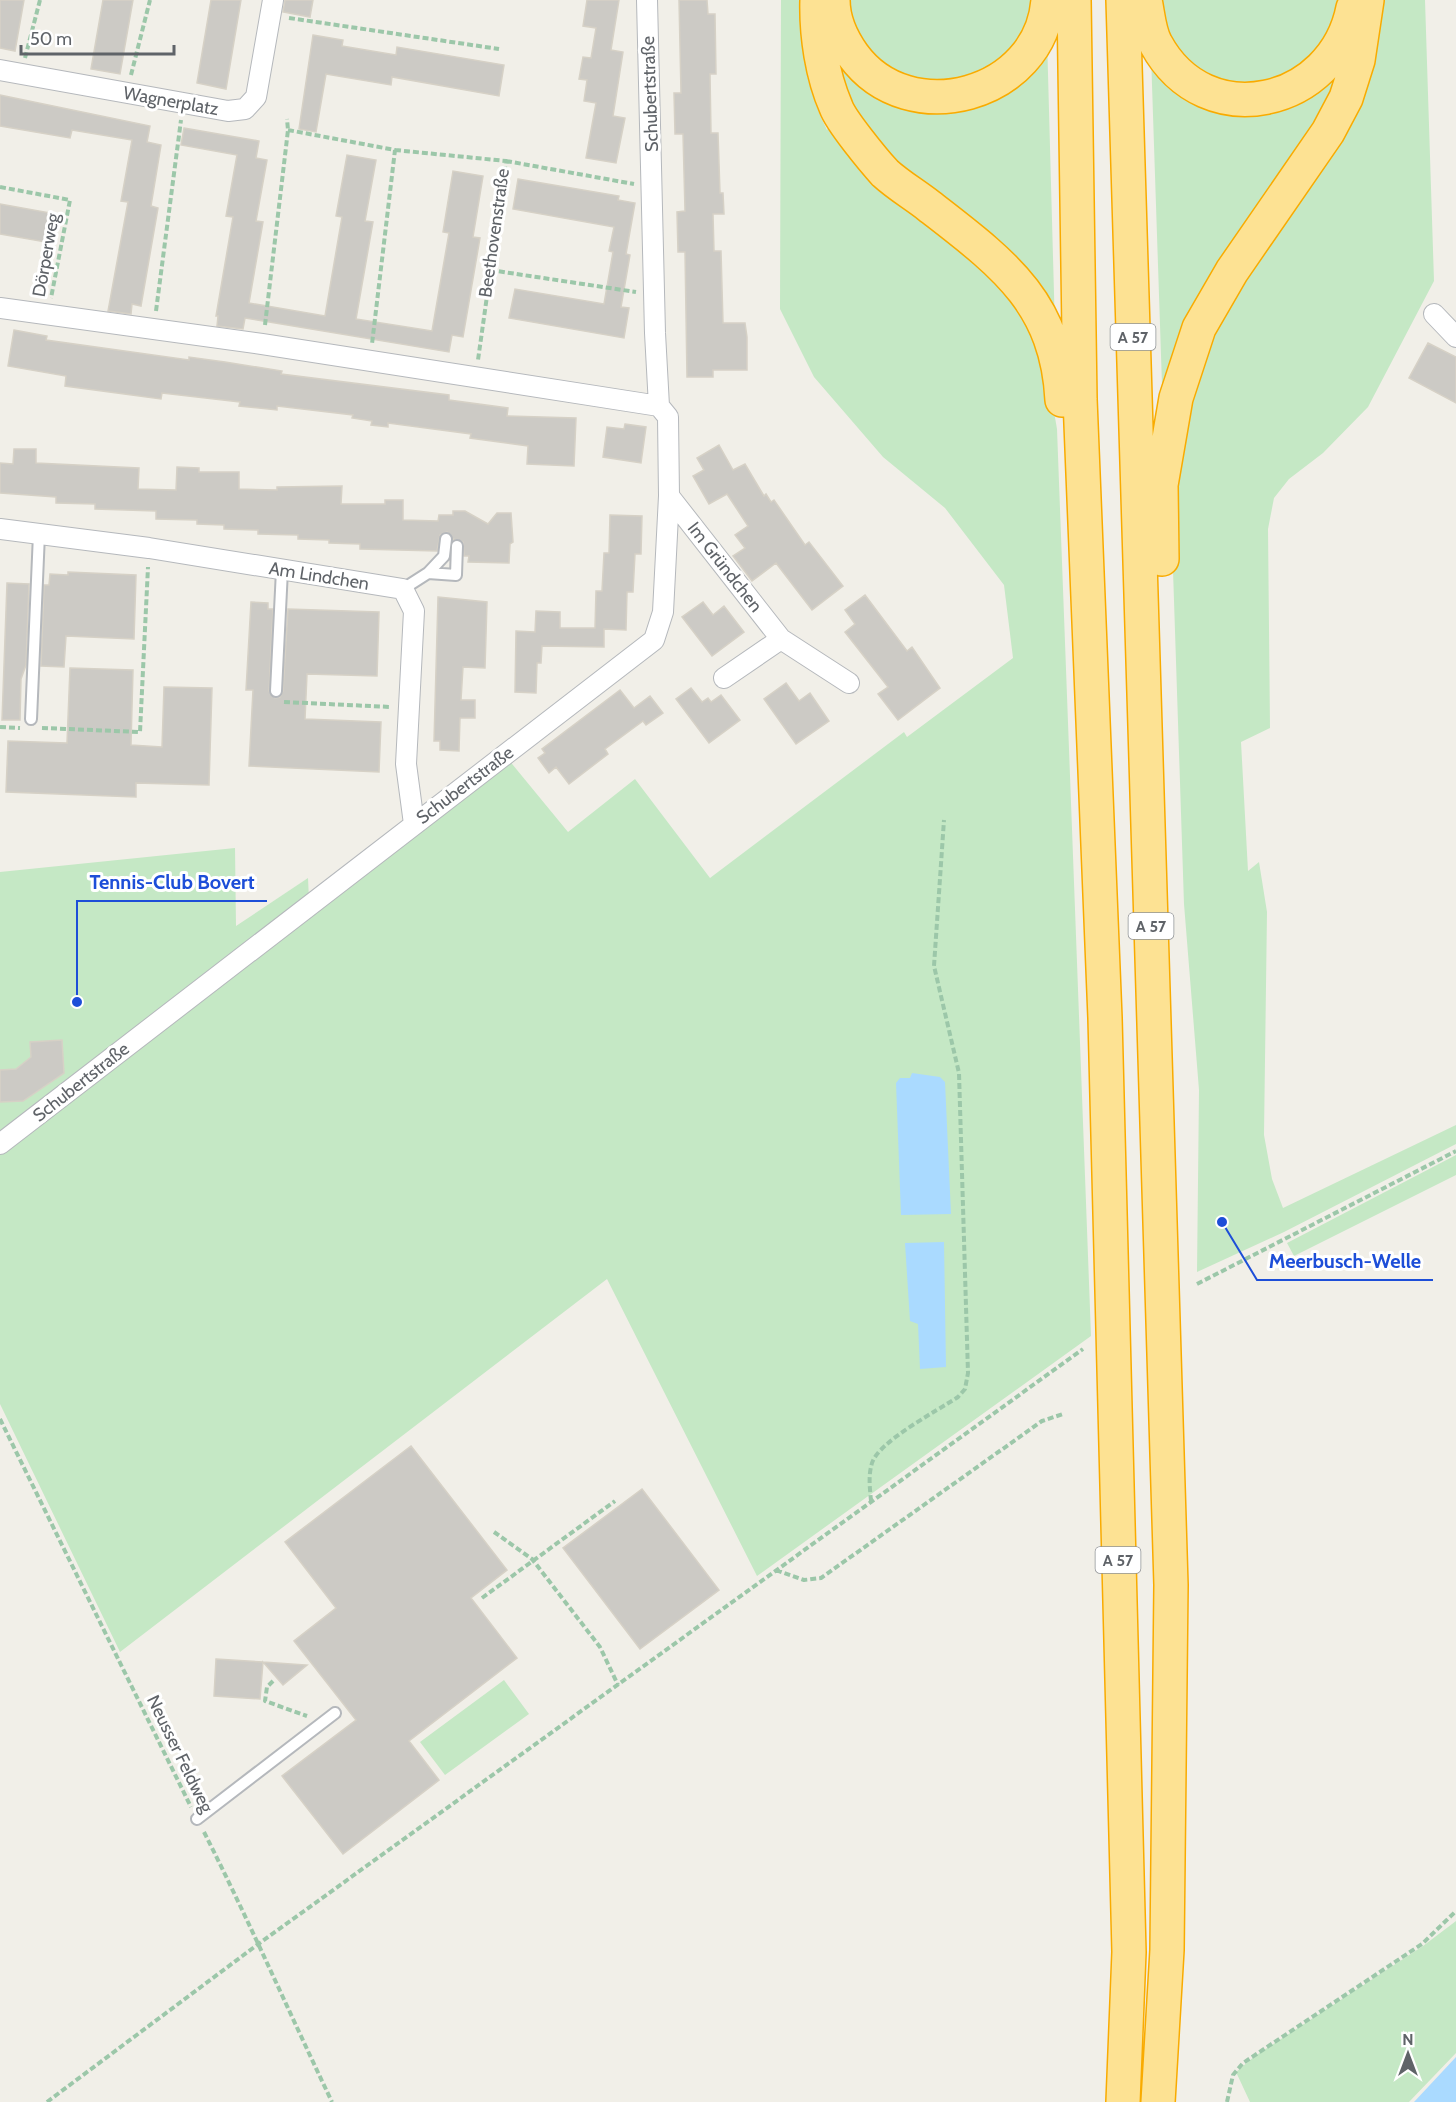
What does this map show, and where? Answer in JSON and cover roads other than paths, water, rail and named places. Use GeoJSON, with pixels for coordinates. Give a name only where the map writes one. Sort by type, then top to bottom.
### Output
{"type":"FeatureCollection","features":[{"type":"Feature","properties":{"kind":"highway"},"geometry":{"type":"LineString","coordinates":[[817,0],[819,45],[836,109],[885,173],[976,243],[1017,279],[1044,320],[1056,351],[1061,383],[1070,554],[1088,600]]}},
{"type":"Feature","properties":{"kind":"highway"},"geometry":{"type":"LineString","coordinates":[[833,0],[833,16],[846,45],[863,69],[889,87],[922,98],[954,97],[984,89],[1012,72],[1035,44],[1047,15],[1048,0]]}},
{"type":"Feature","properties":{"kind":"highway","name":"A 57"},"geometry":{"type":"LineString","coordinates":[[1074,0],[1080,399],[1105,1018],[1130,1952],[1123,2102]]}},
{"type":"Feature","properties":{"kind":"highway","name":"A 57"},"geometry":{"type":"LineString","coordinates":[[1123,0],[1171,1585],[1167,1950],[1158,2102]]}},
{"type":"Feature","properties":{"kind":"highway"},"geometry":{"type":"LineString","coordinates":[[1145,0],[1155,43],[1175,70],[1196,87],[1226,98],[1248,100],[1284,93],[1310,80],[1330,60],[1342,41],[1355,0]]}},
{"type":"Feature","properties":{"kind":"highway"},"geometry":{"type":"LineString","coordinates":[[1143,673],[1162,596],[1161,485],[1179,388],[1200,328],[1232,271],[1328,132],[1346,98],[1358,60],[1367,0]]}},
{"type":"Feature","properties":{"kind":"street","name":"Schubertstraße"},"geometry":{"type":"LineString","coordinates":[[0,1144],[654,640],[663,612],[669,496],[668,417],[659,406],[647,0]]}},
{"type":"Feature","properties":{"kind":"street","name":"Wagnerplatz"},"geometry":{"type":"LineString","coordinates":[[0,70],[183,104],[228,111],[245,109],[256,97],[272,8]]}},
{"type":"Feature","properties":{"kind":"street"},"geometry":{"type":"LineString","coordinates":[[0,308],[262,344],[370,363],[659,406]]}},
{"type":"Feature","properties":{"kind":"street"},"geometry":{"type":"LineString","coordinates":[[1434,314],[1456,337]]}},
{"type":"Feature","properties":{"kind":"street","name":"Im Gründchen"},"geometry":{"type":"LineString","coordinates":[[669,496],[781,639],[849,683]]}},
{"type":"Feature","properties":{"kind":"street","name":"Am Lindchen"},"geometry":{"type":"LineString","coordinates":[[0,529],[149,548],[403,589]]}},
{"type":"Feature","properties":{"kind":"street"},"geometry":{"type":"LineString","coordinates":[[403,589],[414,611],[406,764],[414,824]]}},
{"type":"Feature","properties":{"kind":"street"},"geometry":{"type":"LineString","coordinates":[[724,678],[781,639]]}},
{"type":"Feature","properties":{"kind":"lane"},"geometry":{"type":"LineString","coordinates":[[31,719],[39,534]]}},
{"type":"Feature","properties":{"kind":"lane"},"geometry":{"type":"LineString","coordinates":[[403,589],[428,573],[444,556],[446,538]]}},
{"type":"Feature","properties":{"kind":"lane"},"geometry":{"type":"LineString","coordinates":[[428,573],[456,575],[457,546]]}},
{"type":"Feature","properties":{"kind":"lane"},"geometry":{"type":"LineString","coordinates":[[276,692],[282,570]]}},
{"type":"Feature","properties":{"kind":"lane"},"geometry":{"type":"LineString","coordinates":[[197,1819],[335,1713]]}},
{"type":"Feature","properties":{"kind":"water"},"geometry":{"type":"Polygon","coordinates":[[[912,1073],[940,1077],[945,1082],[951,1214],[901,1215],[896,1083],[900,1078],[910,1078],[912,1073]]]}},
{"type":"Feature","properties":{"kind":"water"},"geometry":{"type":"Polygon","coordinates":[[[944,1242],[946,1367],[920,1369],[918,1324],[910,1321],[905,1243],[944,1242]]]}},
{"type":"Feature","properties":{"kind":"water"},"geometry":{"type":"Polygon","coordinates":[[[1456,2057],[1456,2102],[1414,2102],[1456,2057]]]}},
{"type":"Feature","properties":{"kind":"place","name":"Tennis-Club Bovert"},"geometry":{"type":"Point","coordinates":[77,1002]}},
{"type":"Feature","properties":{"kind":"place","name":"Meerbusch-Welle"},"geometry":{"type":"Point","coordinates":[1222,1222]}}]}
